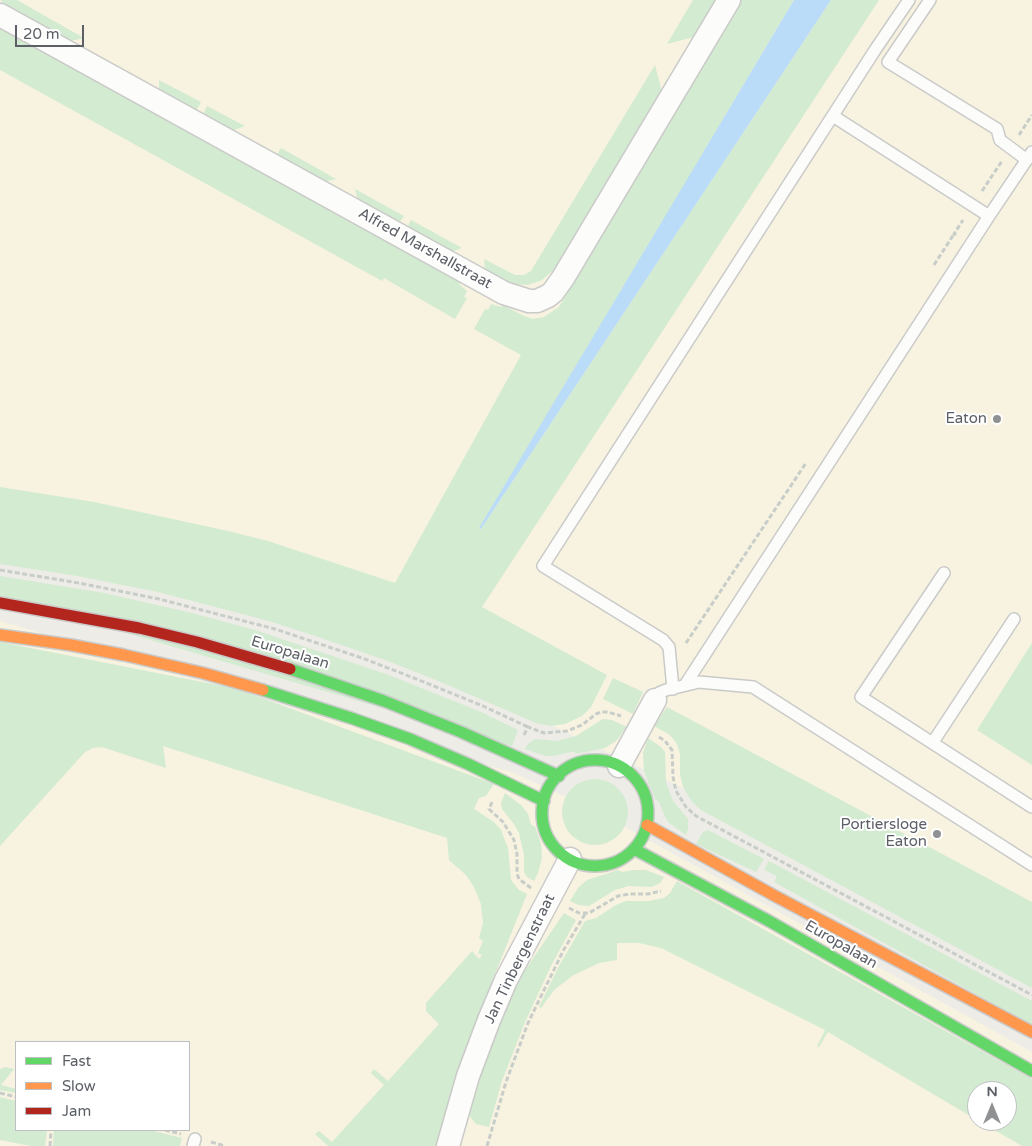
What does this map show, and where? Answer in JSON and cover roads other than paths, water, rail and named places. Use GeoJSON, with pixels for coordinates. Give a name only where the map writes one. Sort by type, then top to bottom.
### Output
{"type":"FeatureCollection","features":[{"type":"Feature","properties":{"kind":"street","name":"Alfred Marshallstraat"},"geometry":{"type":"LineString","coordinates":[[0,15],[504,293],[529,302],[548,296],[563,278],[729,0]]}},
{"type":"Feature","properties":{"kind":"street","name":"Europalaan"},"geometry":{"type":"LineString","coordinates":[[0,603],[139,628],[197,642],[291,669],[384,701],[559,776]]}},
{"type":"Feature","properties":{"kind":"street"},"geometry":{"type":"LineString","coordinates":[[0,636],[115,654],[241,683],[306,702],[442,752],[544,801]]}},
{"type":"Feature","properties":{"kind":"street"},"geometry":{"type":"LineString","coordinates":[[619,766],[640,726],[664,694]]}},
{"type":"Feature","properties":{"kind":"street"},"geometry":{"type":"LineString","coordinates":[[587,762],[607,762],[619,766],[631,774],[640,785],[646,798],[648,811],[644,834],[634,849],[625,857],[603,865],[592,866],[570,859],[559,851],[550,840],[545,828],[542,814],[547,792],[559,776],[569,768],[587,762]]}},
{"type":"Feature","properties":{"kind":"street","name":"Europalaan"},"geometry":{"type":"LineString","coordinates":[[647,825],[775,896],[1032,1032]]}},
{"type":"Feature","properties":{"kind":"street","name":"Europalaan"},"geometry":{"type":"LineString","coordinates":[[634,849],[769,921],[1032,1071]]}},
{"type":"Feature","properties":{"kind":"street","name":"Jan Tinbergenstraat"},"geometry":{"type":"LineString","coordinates":[[448,1146],[468,1076],[506,980],[570,859]]}},
{"type":"Feature","properties":{"kind":"lane"},"geometry":{"type":"LineString","coordinates":[[664,694],[671,665],[669,647],[663,640],[543,566],[909,0]]}},
{"type":"Feature","properties":{"kind":"lane"},"geometry":{"type":"LineString","coordinates":[[685,685],[1029,156],[1010,148],[1000,140],[997,129],[888,62],[930,0]]}},
{"type":"Feature","properties":{"kind":"lane"},"geometry":{"type":"LineString","coordinates":[[833,116],[989,216]]}},
{"type":"Feature","properties":{"kind":"lane"},"geometry":{"type":"LineString","coordinates":[[944,573],[861,697],[1032,808]]}},
{"type":"Feature","properties":{"kind":"lane"},"geometry":{"type":"LineString","coordinates":[[933,742],[1014,619]]}},
{"type":"Feature","properties":{"kind":"lane"},"geometry":{"type":"LineString","coordinates":[[664,694],[685,685],[707,682],[753,687],[1032,865]]}},
{"type":"Feature","properties":{"kind":"water"},"geometry":{"type":"Polygon","coordinates":[[[794,0],[831,0],[481,529],[479,528],[794,0]]]}},
{"type":"Feature","properties":{"kind":"place","name":"Eaton"},"geometry":{"type":"Point","coordinates":[997,419]}},
{"type":"Feature","properties":{"kind":"place","name":"Portiersloge Eaton"},"geometry":{"type":"Point","coordinates":[937,834]}}]}
